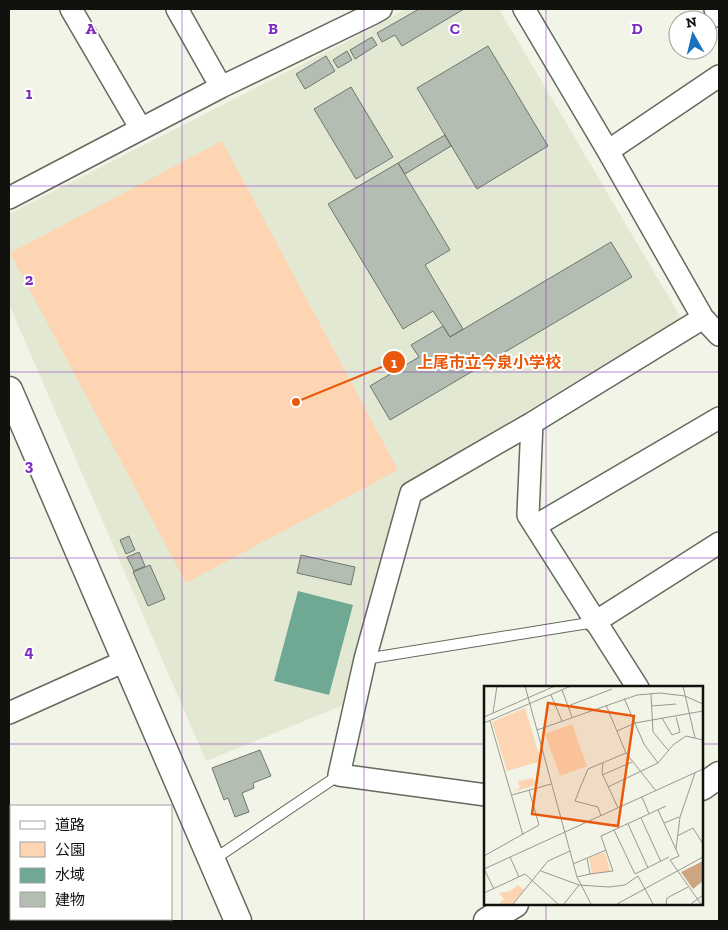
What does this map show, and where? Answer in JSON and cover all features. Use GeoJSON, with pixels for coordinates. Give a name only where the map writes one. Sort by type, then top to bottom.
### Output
{"type":"FeatureCollection","features":[{"type":"Feature","properties":{"kind":"street"},"geometry":{"type":"LineString","coordinates":[[70,9],[142,129]]}},
{"type":"Feature","properties":{"kind":"street"},"geometry":{"type":"LineString","coordinates":[[177,9],[222,87]]}},
{"type":"Feature","properties":{"kind":"street"},"geometry":{"type":"LineString","coordinates":[[9,198],[222,87],[381,9]]}},
{"type":"Feature","properties":{"kind":"street"},"geometry":{"type":"LineString","coordinates":[[524,9],[608,151],[703,318],[719,335]]}},
{"type":"Feature","properties":{"kind":"street"},"geometry":{"type":"LineString","coordinates":[[715,9],[719,16]]}},
{"type":"Feature","properties":{"kind":"street"},"geometry":{"type":"LineString","coordinates":[[608,151],[719,76]]}},
{"type":"Feature","properties":{"kind":"street"},"geometry":{"type":"LineString","coordinates":[[484,795],[339,774],[366,659],[411,493],[532,423],[703,318]]}},
{"type":"Feature","properties":{"kind":"street"},"geometry":{"type":"LineString","coordinates":[[9,390],[238,921]]}},
{"type":"Feature","properties":{"kind":"street"},"geometry":{"type":"LineString","coordinates":[[535,526],[719,418]]}},
{"type":"Feature","properties":{"kind":"street"},"geometry":{"type":"LineString","coordinates":[[532,423],[528,515],[637,686]]}},
{"type":"Feature","properties":{"kind":"street"},"geometry":{"type":"LineString","coordinates":[[596,622],[719,543]]}},
{"type":"Feature","properties":{"kind":"street"},"geometry":{"type":"LineString","coordinates":[[9,713],[125,661]]}},
{"type":"Feature","properties":{"kind":"street"},"geometry":{"type":"LineString","coordinates":[[703,786],[719,776]]}},
{"type":"Feature","properties":{"kind":"street"},"geometry":{"type":"LineString","coordinates":[[487,921],[513,905]]}},
{"type":"Feature","properties":{"kind":"lane"},"geometry":{"type":"LineString","coordinates":[[366,659],[596,622]]}},
{"type":"Feature","properties":{"kind":"lane"},"geometry":{"type":"LineString","coordinates":[[212,861],[339,774]]}},
{"type":"Feature","properties":{"kind":"shaded area"},"geometry":{"type":"Polygon","coordinates":[[[405,9],[499,9],[681,318],[402,486],[344,705],[206,761],[9,304],[9,214],[375,27],[405,9]]]}},
{"type":"Feature","properties":{"kind":"green space"},"geometry":{"type":"Polygon","coordinates":[[[222,141],[398,470],[186,583],[10,253],[222,141]]]}},
{"type":"Feature","properties":{"kind":"water"},"geometry":{"type":"Polygon","coordinates":[[[298,591],[353,605],[329,695],[274,681],[298,591]]]}},
{"type":"Feature","properties":{"kind":"building"},"geometry":{"type":"Polygon","coordinates":[[[419,9],[464,9],[402,46],[395,35],[382,42],[377,33],[419,9]]]}},
{"type":"Feature","properties":{"kind":"building"},"geometry":{"type":"Polygon","coordinates":[[[372,37],[377,45],[355,59],[350,50],[372,37]]]}},
{"type":"Feature","properties":{"kind":"building"},"geometry":{"type":"Polygon","coordinates":[[[488,46],[548,146],[477,189],[417,88],[488,46]]]}},
{"type":"Feature","properties":{"kind":"building"},"geometry":{"type":"Polygon","coordinates":[[[347,51],[352,60],[338,68],[333,60],[347,51]]]}},
{"type":"Feature","properties":{"kind":"building"},"geometry":{"type":"Polygon","coordinates":[[[326,56],[335,71],[305,89],[296,74],[326,56]]]}},
{"type":"Feature","properties":{"kind":"building"},"geometry":{"type":"Polygon","coordinates":[[[351,87],[393,157],[356,179],[314,109],[351,87]]]}},
{"type":"Feature","properties":{"kind":"building"},"geometry":{"type":"Polygon","coordinates":[[[445,135],[451,146],[405,174],[398,163],[445,135]]]}},
{"type":"Feature","properties":{"kind":"building"},"geometry":{"type":"Polygon","coordinates":[[[398,163],[450,250],[425,265],[463,329],[450,337],[433,311],[403,329],[328,204],[398,163]]]}},
{"type":"Feature","properties":{"kind":"building"},"geometry":{"type":"Polygon","coordinates":[[[611,242],[632,277],[390,420],[370,386],[419,357],[411,345],[443,326],[450,337],[611,242]]]}},
{"type":"Feature","properties":{"kind":"building"},"geometry":{"type":"Polygon","coordinates":[[[129,536],[135,550],[126,554],[120,540],[129,536]]]}},
{"type":"Feature","properties":{"kind":"building"},"geometry":{"type":"Polygon","coordinates":[[[139,552],[145,566],[134,571],[127,557],[139,552]]]}},
{"type":"Feature","properties":{"kind":"building"},"geometry":{"type":"Polygon","coordinates":[[[301,555],[355,567],[351,585],[297,573],[301,555]]]}},
{"type":"Feature","properties":{"kind":"building"},"geometry":{"type":"Polygon","coordinates":[[[150,565],[165,599],[148,606],[133,572],[150,565]]]}},
{"type":"Feature","properties":{"kind":"building"},"geometry":{"type":"Polygon","coordinates":[[[260,750],[271,776],[253,783],[254,788],[242,793],[249,812],[235,817],[228,798],[224,800],[212,768],[260,750]]]}},
{"type":"Feature","properties":{"kind":"place","name":"上尾市立今泉小学校"},"geometry":{"type":"Point","coordinates":[296,402]}}]}
